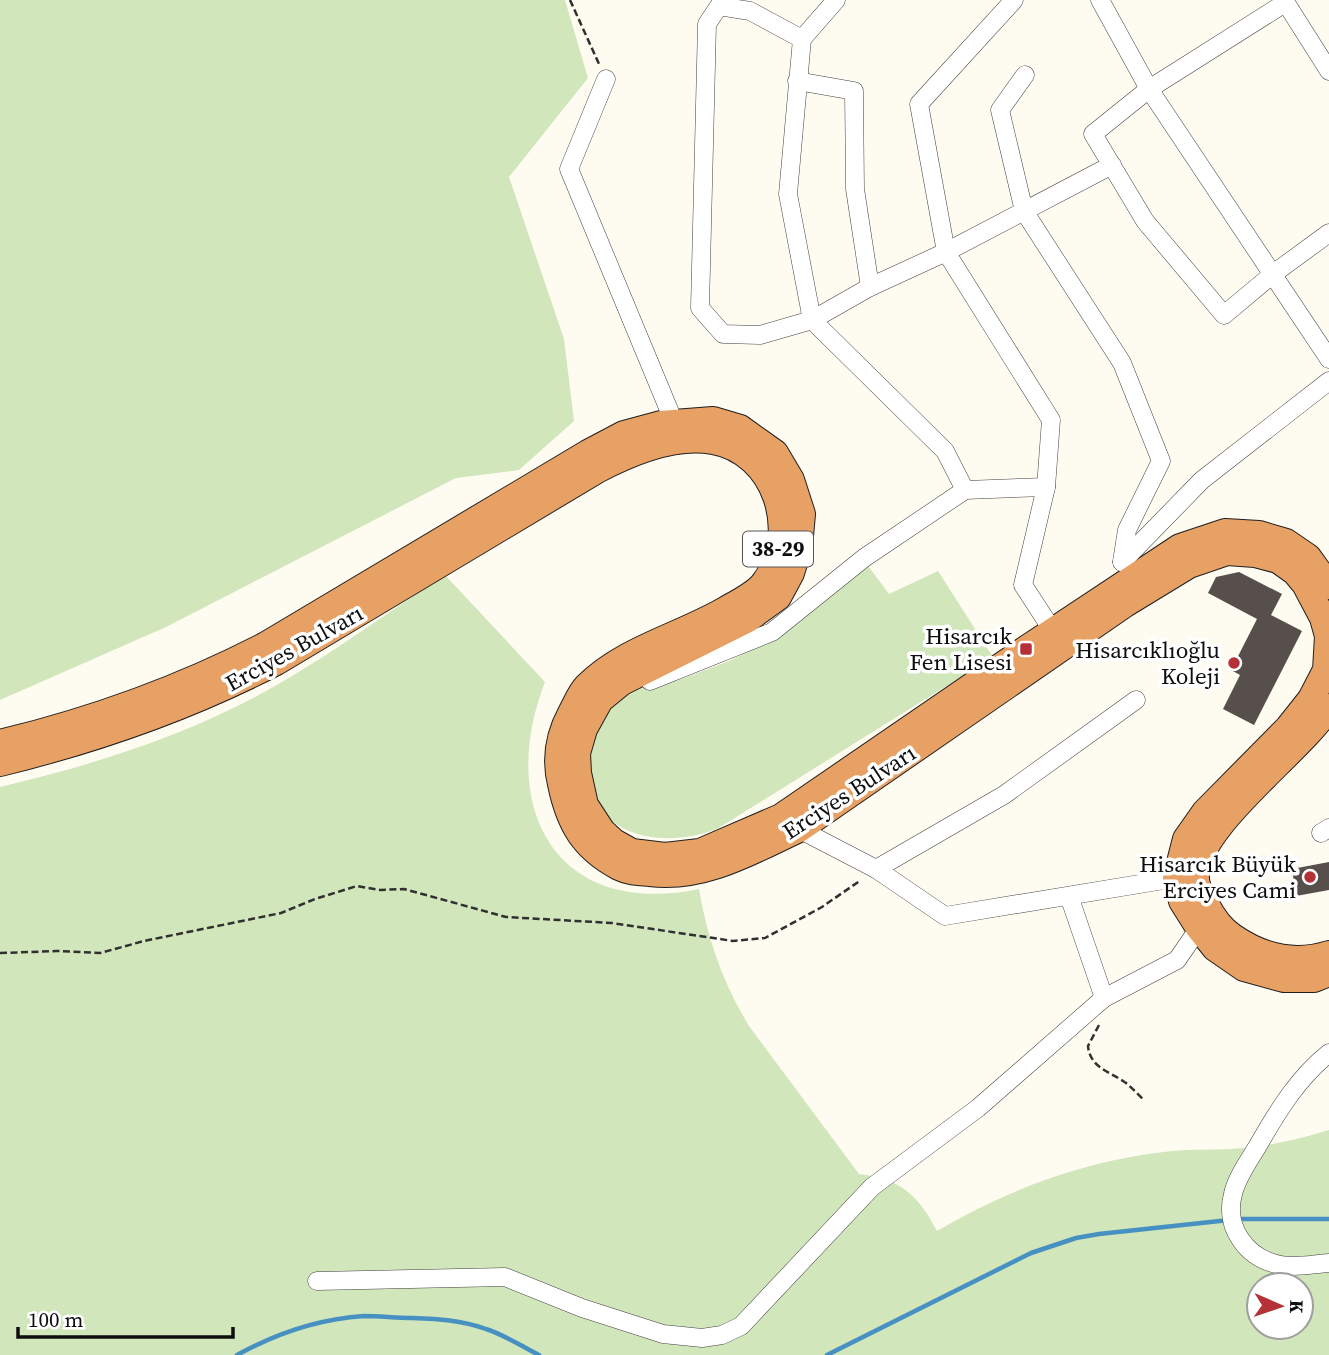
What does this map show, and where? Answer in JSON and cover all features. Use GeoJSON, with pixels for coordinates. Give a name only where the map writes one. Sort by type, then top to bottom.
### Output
{"type":"FeatureCollection","features":[{"type":"Feature","properties":{"kind":"highway","name":"Erciyes Bulvarı"},"geometry":{"type":"LineString","coordinates":[[0,743],[95,715],[220,669],[266,645],[588,453],[624,434],[674,422],[713,420],[740,428],[775,453],[791,480],[803,514],[799,547],[791,573],[778,597],[748,619],[633,676],[600,700],[584,729],[577,753],[585,805],[602,831],[614,842],[632,852],[665,856],[700,852],[781,817],[1053,631],[1126,570],[1180,547],[1225,532],[1259,534],[1286,542],[1308,557],[1329,586]]}},
{"type":"Feature","properties":{"kind":"highway","name":"Erciyes Bulvarı"},"geometry":{"type":"LineString","coordinates":[[0,763],[101,733],[228,687],[276,662],[631,452],[664,443],[710,440],[732,446],[760,467],[774,489],[783,516],[780,543],[763,584],[738,603],[612,665],[585,688],[566,722],[558,750],[559,776],[567,813],[587,843],[602,858],[626,871],[665,876],[705,871],[799,829],[1125,604],[1189,565],[1227,552],[1255,554],[1278,560],[1295,572],[1305,584],[1323,618],[1328,636],[1326,670],[1311,699],[1288,728],[1205,812],[1186,839],[1175,878]]}},
{"type":"Feature","properties":{"kind":"highway"},"geometry":{"type":"LineString","coordinates":[[1329,707],[1303,740],[1220,825],[1204,847],[1196,878],[1211,914],[1228,933],[1252,950],[1286,959],[1311,960],[1329,954]]}},
{"type":"Feature","properties":{"kind":"highway"},"geometry":{"type":"LineString","coordinates":[[1175,878],[1182,901],[1199,928],[1215,948],[1244,968],[1284,979],[1314,979],[1329,973]]}},
{"type":"Feature","properties":{"kind":"street"},"geometry":{"type":"LineString","coordinates":[[836,0],[802,39],[788,194],[812,320],[945,451],[965,490]]}},
{"type":"Feature","properties":{"kind":"street"},"geometry":{"type":"LineString","coordinates":[[1014,0],[919,104],[946,252],[1051,420],[1046,487],[1023,585],[1053,631]]}},
{"type":"Feature","properties":{"kind":"street"},"geometry":{"type":"LineString","coordinates":[[1100,0],[1149,89],[1329,359]]}},
{"type":"Feature","properties":{"kind":"street"},"geometry":{"type":"LineString","coordinates":[[1329,70],[1284,2],[1149,89],[1093,134],[1145,221],[1224,315],[1273,274],[1329,233]]}},
{"type":"Feature","properties":{"kind":"street"},"geometry":{"type":"LineString","coordinates":[[802,39],[750,11],[719,6],[707,24],[700,308],[723,334],[760,335],[812,320],[870,287],[946,252],[1112,165]]}},
{"type":"Feature","properties":{"kind":"street"},"geometry":{"type":"LineString","coordinates":[[1025,75],[1000,110],[1024,211],[1122,363],[1161,461],[1127,530],[1126,570]]}},
{"type":"Feature","properties":{"kind":"street"},"geometry":{"type":"LineString","coordinates":[[606,79],[569,169],[674,422]]}},
{"type":"Feature","properties":{"kind":"street"},"geometry":{"type":"LineString","coordinates":[[797,81],[854,91],[855,189],[870,287]]}},
{"type":"Feature","properties":{"kind":"street"},"geometry":{"type":"LineString","coordinates":[[1126,570],[1202,480],[1329,381]]}},
{"type":"Feature","properties":{"kind":"street"},"geometry":{"type":"LineString","coordinates":[[610,692],[638,685],[772,632],[864,558],[965,490],[1046,487]]}},
{"type":"Feature","properties":{"kind":"street"},"geometry":{"type":"LineString","coordinates":[[876,869],[1004,795],[1136,700]]}},
{"type":"Feature","properties":{"kind":"street"},"geometry":{"type":"LineString","coordinates":[[799,829],[876,869],[944,916],[1175,878]]}},
{"type":"Feature","properties":{"kind":"street"},"geometry":{"type":"LineString","coordinates":[[1069,896],[1104,998]]}},
{"type":"Feature","properties":{"kind":"street"},"geometry":{"type":"LineString","coordinates":[[317,1281],[505,1277],[582,1308],[663,1334],[702,1338],[723,1335],[741,1326],[872,1187],[978,1108],[1104,998],[1177,960],[1199,928]]}},
{"type":"Feature","properties":{"kind":"street"},"geometry":{"type":"LineString","coordinates":[[1329,1053],[1314,1065],[1282,1104],[1236,1184],[1231,1204],[1233,1227],[1238,1239],[1247,1249],[1264,1260],[1296,1266],[1329,1263]]}},
{"type":"Feature","properties":{"kind":"path"},"geometry":{"type":"LineString","coordinates":[[570,0],[606,79]]}},
{"type":"Feature","properties":{"kind":"path"},"geometry":{"type":"LineString","coordinates":[[0,953],[100,953],[169,935],[281,914],[357,886],[380,890],[404,889],[506,917],[612,923],[733,942],[765,938],[822,907],[876,869]]}},
{"type":"Feature","properties":{"kind":"path"},"geometry":{"type":"LineString","coordinates":[[1104,998],[1103,1013],[1090,1040],[1088,1053],[1096,1065],[1125,1082],[1144,1100]]}},
{"type":"Feature","properties":{"kind":"green space"},"geometry":{"type":"Polygon","coordinates":[[[0,0],[565,0],[588,78],[509,177],[564,339],[574,421],[519,470],[456,478],[166,627],[0,700],[0,0]]]}},
{"type":"Feature","properties":{"kind":"green space"},"geometry":{"type":"Polygon","coordinates":[[[866,563],[889,594],[938,571],[993,657],[717,829],[685,837],[653,837],[622,828],[597,807],[587,748],[597,719],[627,691],[679,680],[753,649],[866,563]]]}},
{"type":"Feature","properties":{"kind":"green space"},"geometry":{"type":"Polygon","coordinates":[[[445,575],[545,682],[532,727],[528,770],[534,809],[550,843],[574,869],[607,887],[649,894],[699,889],[717,960],[749,1026],[859,1174],[886,1180],[907,1191],[923,1208],[937,1231],[1021,1189],[1110,1161],[1172,1151],[1268,1145],[1329,1130],[1329,1355],[0,1355],[0,787],[106,758],[210,719],[275,686],[445,575]]]}},
{"type":"Feature","properties":{"kind":"building"},"geometry":{"type":"Polygon","coordinates":[[[1239,572],[1282,594],[1271,615],[1302,631],[1254,725],[1223,709],[1240,675],[1231,670],[1257,619],[1208,593],[1216,577],[1239,572]]]}},
{"type":"Feature","properties":{"kind":"building","name":"Hisarcık Büyük Erciyes Cami"},"geometry":{"type":"Polygon","coordinates":[[[1329,862],[1329,890],[1296,896],[1292,869],[1329,862]]]}},
{"type":"Feature","properties":{"kind":"waterway"},"geometry":{"type":"LineString","coordinates":[[1238,1219],[1329,1219]]}},
{"type":"Feature","properties":{"kind":"waterway"},"geometry":{"type":"LineString","coordinates":[[827,1355],[1031,1253],[1076,1238],[1099,1234],[1229,1220]]}},
{"type":"Feature","properties":{"kind":"waterway"},"geometry":{"type":"LineString","coordinates":[[237,1355],[298,1328],[330,1320],[364,1316],[468,1324],[500,1334],[539,1355]]}},
{"type":"Feature","properties":{"kind":"place","name":"Hisarcık Fen Lisesi"},"geometry":{"type":"Point","coordinates":[1026,649]}},
{"type":"Feature","properties":{"kind":"place","name":"Hisarcıklıoğlu Koleji"},"geometry":{"type":"Point","coordinates":[1234,663]}},
{"type":"Feature","properties":{"kind":"place","name":"Hisarcık Büyük Erciyes Cami"},"geometry":{"type":"Point","coordinates":[1310,877]}}]}
